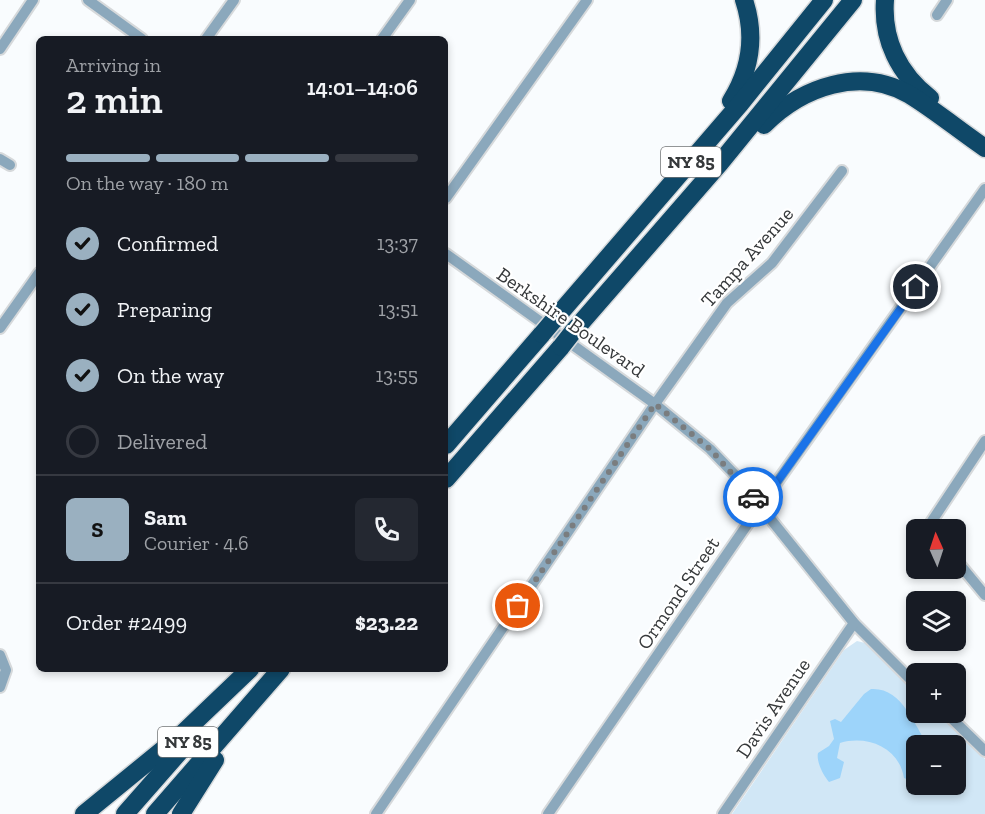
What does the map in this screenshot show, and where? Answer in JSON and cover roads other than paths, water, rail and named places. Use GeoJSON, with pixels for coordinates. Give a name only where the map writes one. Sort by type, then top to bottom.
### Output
{"type":"FeatureCollection","features":[{"type":"Feature","properties":{"kind":"highway"},"geometry":{"type":"LineString","coordinates":[[664,193],[731,101],[744,77],[751,36],[744,0]]}},
{"type":"Feature","properties":{"kind":"highway","name":"NY 85"},"geometry":{"type":"LineString","coordinates":[[448,443],[664,193],[824,0]]}},
{"type":"Feature","properties":{"kind":"highway","name":"NY 85"},"geometry":{"type":"LineString","coordinates":[[448,477],[682,207],[853,0]]}},
{"type":"Feature","properties":{"kind":"highway"},"geometry":{"type":"LineString","coordinates":[[885,0],[887,35],[897,61],[905,73],[928,96],[985,138]]}},
{"type":"Feature","properties":{"kind":"highway"},"geometry":{"type":"LineString","coordinates":[[682,207],[781,109],[809,92],[835,83],[864,81],[894,88],[922,103],[985,148]]}},
{"type":"Feature","properties":{"kind":"highway"},"geometry":{"type":"LineString","coordinates":[[84,814],[182,734],[247,672]]}},
{"type":"Feature","properties":{"kind":"highway","name":"NY 85"},"geometry":{"type":"LineString","coordinates":[[125,814],[247,672]]}},
{"type":"Feature","properties":{"kind":"highway","name":"NY 85"},"geometry":{"type":"LineString","coordinates":[[155,814],[278,672]]}},
{"type":"Feature","properties":{"kind":"highway"},"geometry":{"type":"LineString","coordinates":[[180,814],[279,672]]}},
{"type":"Feature","properties":{"kind":"street"},"geometry":{"type":"LineString","coordinates":[[0,49],[33,0]]}},
{"type":"Feature","properties":{"kind":"street"},"geometry":{"type":"LineString","coordinates":[[88,0],[138,36]]}},
{"type":"Feature","properties":{"kind":"street"},"geometry":{"type":"LineString","coordinates":[[208,36],[234,0]]}},
{"type":"Feature","properties":{"kind":"street"},"geometry":{"type":"LineString","coordinates":[[384,36],[410,0]]}},
{"type":"Feature","properties":{"kind":"street"},"geometry":{"type":"LineString","coordinates":[[448,195],[587,0]]}},
{"type":"Feature","properties":{"kind":"street"},"geometry":{"type":"LineString","coordinates":[[937,15],[947,0]]}},
{"type":"Feature","properties":{"kind":"street"},"geometry":{"type":"LineString","coordinates":[[0,159],[10,165]]}},
{"type":"Feature","properties":{"kind":"street","name":"Tampa Avenue"},"geometry":{"type":"LineString","coordinates":[[376,814],[655,404],[727,303],[772,263],[842,171]]}},
{"type":"Feature","properties":{"kind":"street","name":"Ormond Street"},"geometry":{"type":"LineString","coordinates":[[548,814],[760,506],[985,189]]}},
{"type":"Feature","properties":{"kind":"street","name":"Berkshire Boulevard"},"geometry":{"type":"LineString","coordinates":[[448,255],[655,404],[723,462],[854,623],[906,675]]}},
{"type":"Feature","properties":{"kind":"street"},"geometry":{"type":"LineString","coordinates":[[0,328],[36,277]]}},
{"type":"Feature","properties":{"kind":"street"},"geometry":{"type":"LineString","coordinates":[[933,519],[985,441]]}},
{"type":"Feature","properties":{"kind":"street"},"geometry":{"type":"LineString","coordinates":[[966,572],[985,595]]}},
{"type":"Feature","properties":{"kind":"street","name":"Davis Avenue"},"geometry":{"type":"LineString","coordinates":[[723,814],[854,623]]}},
{"type":"Feature","properties":{"kind":"street"},"geometry":{"type":"LineString","coordinates":[[0,655],[6,670],[0,687]]}},
{"type":"Feature","properties":{"kind":"street"},"geometry":{"type":"LineString","coordinates":[[956,723],[985,751]]}},
{"type":"Feature","properties":{"kind":"water"},"geometry":{"type":"Polygon","coordinates":[[[871,689],[891,694],[906,709],[906,723],[915,723],[922,735],[906,735],[906,779],[896,758],[889,751],[871,742],[850,741],[840,743],[837,758],[844,762],[840,778],[829,782],[822,772],[818,753],[829,746],[834,739],[830,721],[835,719],[841,722],[864,694],[871,689]]]}}]}
